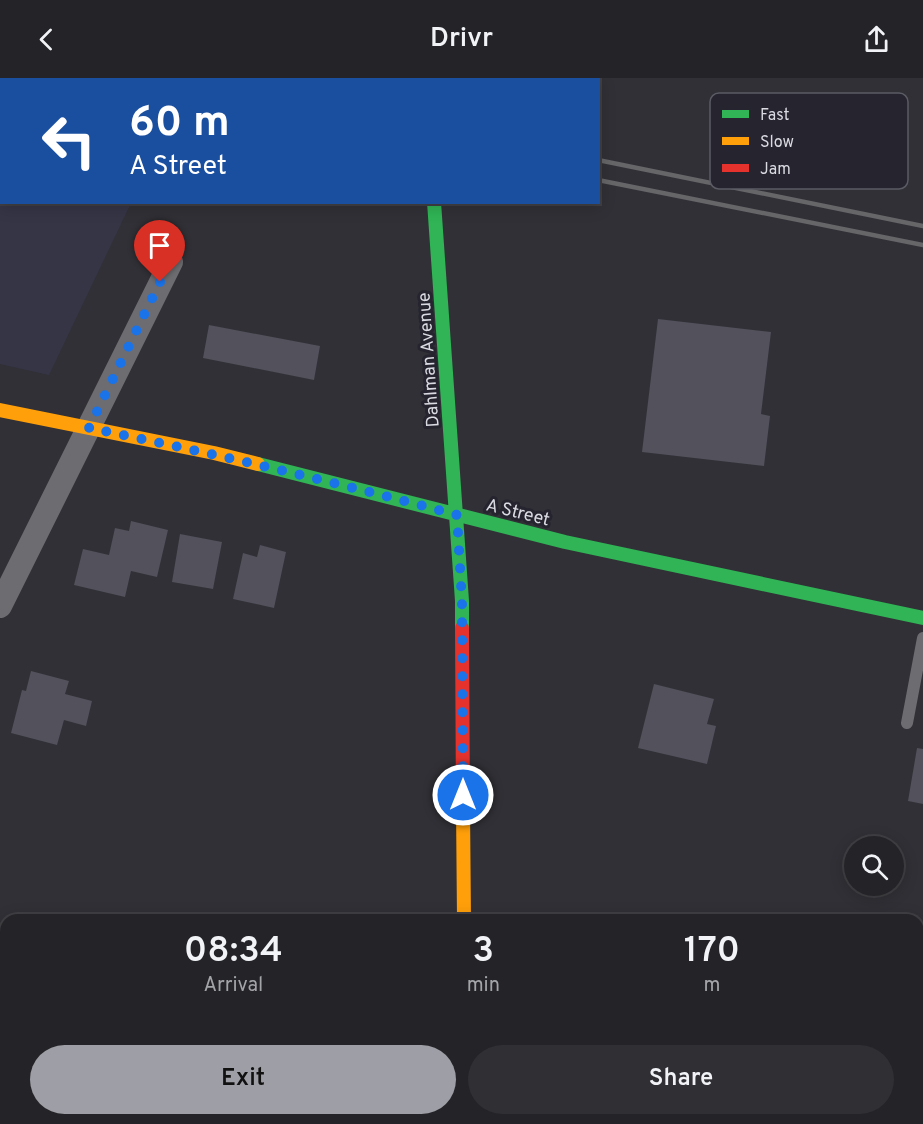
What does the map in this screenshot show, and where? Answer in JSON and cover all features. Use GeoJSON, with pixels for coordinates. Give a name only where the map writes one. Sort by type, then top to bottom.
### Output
{"type":"FeatureCollection","features":[{"type":"Feature","properties":{"kind":"main road","name":"Dahlman Avenue"},"geometry":{"type":"LineString","coordinates":[[434,204],[462,601],[464,914]]}},
{"type":"Feature","properties":{"kind":"main road","name":"A Street"},"geometry":{"type":"LineString","coordinates":[[0,410],[237,459],[565,543],[923,618]]}},
{"type":"Feature","properties":{"kind":"street"},"geometry":{"type":"LineString","coordinates":[[0,606],[171,262]]}},
{"type":"Feature","properties":{"kind":"lane"},"geometry":{"type":"LineString","coordinates":[[907,723],[923,638]]}},
{"type":"Feature","properties":{"kind":"shaded area"},"geometry":{"type":"Polygon","coordinates":[[[0,204],[131,204],[49,375],[0,364],[0,204]]]}},
{"type":"Feature","properties":{"kind":"building"},"geometry":{"type":"Polygon","coordinates":[[[658,319],[771,332],[761,414],[770,416],[764,466],[642,452],[658,319]]]}},
{"type":"Feature","properties":{"kind":"building"},"geometry":{"type":"Polygon","coordinates":[[[209,325],[320,346],[314,380],[203,358],[209,325]]]}},
{"type":"Feature","properties":{"kind":"building"},"geometry":{"type":"Polygon","coordinates":[[[131,521],[168,530],[157,577],[131,571],[125,597],[74,585],[83,549],[109,555],[115,528],[129,531],[131,521]]]}},
{"type":"Feature","properties":{"kind":"building"},"geometry":{"type":"Polygon","coordinates":[[[180,534],[222,542],[213,589],[172,582],[180,534]]]}},
{"type":"Feature","properties":{"kind":"building"},"geometry":{"type":"Polygon","coordinates":[[[260,545],[286,552],[274,608],[233,599],[243,553],[257,557],[260,545]]]}},
{"type":"Feature","properties":{"kind":"building"},"geometry":{"type":"Polygon","coordinates":[[[31,671],[69,681],[65,694],[92,701],[86,726],[64,720],[57,745],[11,733],[22,690],[26,691],[31,671]]]}},
{"type":"Feature","properties":{"kind":"building"},"geometry":{"type":"Polygon","coordinates":[[[654,684],[714,699],[707,724],[716,726],[707,764],[638,748],[654,684]]]}},
{"type":"Feature","properties":{"kind":"building"},"geometry":{"type":"Polygon","coordinates":[[[917,748],[923,749],[923,804],[908,801],[917,748]]]}},
{"type":"Feature","properties":{"kind":"railway"},"geometry":{"type":"LineString","coordinates":[[600,160],[710,183]]}},
{"type":"Feature","properties":{"kind":"railway"},"geometry":{"type":"LineString","coordinates":[[600,180],[923,245]]}},
{"type":"Feature","properties":{"kind":"railway"},"geometry":{"type":"LineString","coordinates":[[741,189],[923,226]]}},
{"type":"Feature","properties":{"kind":"traffic: fast"},"geometry":{"type":"LineString","coordinates":[[434,204],[462,628]]}},
{"type":"Feature","properties":{"kind":"traffic: fast"},"geometry":{"type":"LineString","coordinates":[[258,464],[565,542],[923,618]]}},
{"type":"Feature","properties":{"kind":"traffic: slow"},"geometry":{"type":"LineString","coordinates":[[0,410],[258,464]]}},
{"type":"Feature","properties":{"kind":"traffic: slow"},"geometry":{"type":"LineString","coordinates":[[463,807],[464,914]]}},
{"type":"Feature","properties":{"kind":"traffic: jam"},"geometry":{"type":"LineString","coordinates":[[462,628],[463,807]]}},
{"type":"Feature","properties":{"kind":"route"},"geometry":{"type":"LineString","coordinates":[[160,282],[89,428],[235,458],[457,515],[462,601],[463,795]]}}]}
